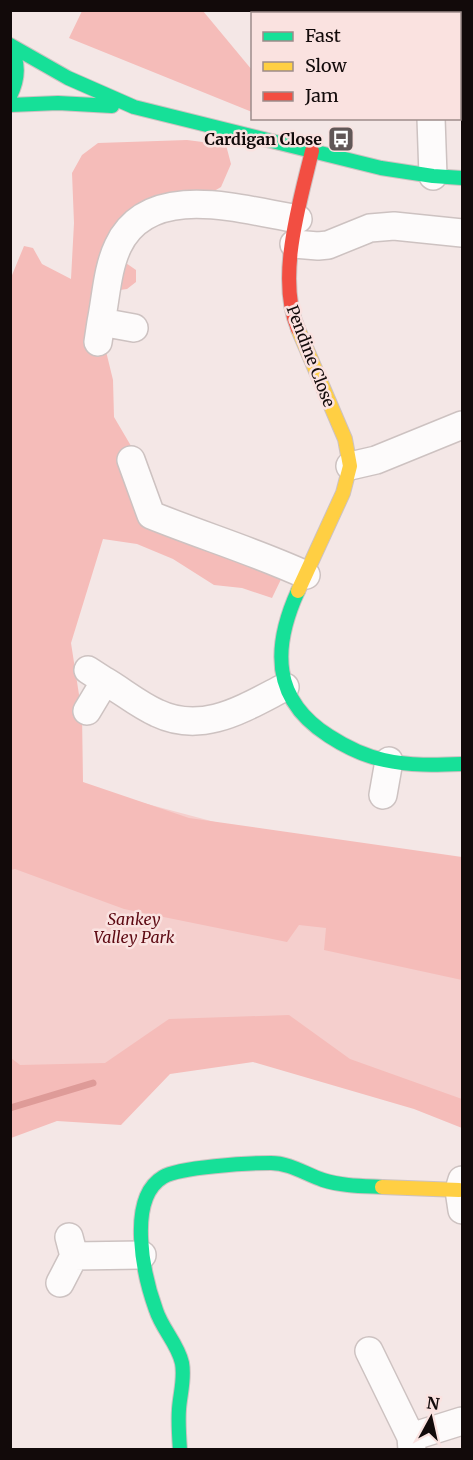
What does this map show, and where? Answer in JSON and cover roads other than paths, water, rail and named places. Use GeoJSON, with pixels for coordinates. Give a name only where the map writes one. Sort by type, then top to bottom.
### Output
{"type":"FeatureCollection","features":[{"type":"Feature","properties":{"kind":"street"},"geometry":{"type":"LineString","coordinates":[[10,45],[17,57],[19,70],[17,84],[10,96]]}},
{"type":"Feature","properties":{"kind":"street"},"geometry":{"type":"LineString","coordinates":[[10,45],[58,73],[134,107],[381,168],[462,178]]}},
{"type":"Feature","properties":{"kind":"street"},"geometry":{"type":"LineString","coordinates":[[10,105],[58,103],[134,107]]}},
{"type":"Feature","properties":{"kind":"street"},"geometry":{"type":"LineString","coordinates":[[431,120],[433,176]]}},
{"type":"Feature","properties":{"kind":"street","name":"Pendine Close"},"geometry":{"type":"LineString","coordinates":[[312,151],[288,279],[288,300],[293,318],[345,439],[350,466],[343,493],[288,613],[282,633],[280,651],[285,687],[291,701],[304,718],[321,732],[370,756],[417,764],[462,764]]}},
{"type":"Feature","properties":{"kind":"street"},"geometry":{"type":"LineString","coordinates":[[134,328],[100,332],[112,262],[119,244],[140,220],[168,206],[199,204],[296,231],[318,246],[328,245],[370,228],[393,226],[462,233]]}},
{"type":"Feature","properties":{"kind":"street"},"geometry":{"type":"LineString","coordinates":[[350,466],[376,460],[462,425]]}},
{"type":"Feature","properties":{"kind":"street"},"geometry":{"type":"LineString","coordinates":[[131,460],[152,515],[194,533],[262,555],[306,574]]}},
{"type":"Feature","properties":{"kind":"street"},"geometry":{"type":"LineString","coordinates":[[87,711],[97,675],[157,713],[192,722],[208,721],[229,715],[285,687]]}},
{"type":"Feature","properties":{"kind":"street"},"geometry":{"type":"LineString","coordinates":[[383,795],[389,761]]}},
{"type":"Feature","properties":{"kind":"street"},"geometry":{"type":"LineString","coordinates":[[180,1449],[179,1412],[182,1365],[175,1344],[158,1317],[148,1288],[142,1255],[143,1211],[150,1190],[165,1175],[176,1171],[273,1163],[288,1165],[323,1180],[345,1185],[461,1193]]}},
{"type":"Feature","properties":{"kind":"street"},"geometry":{"type":"LineString","coordinates":[[60,1283],[71,1247],[142,1255]]}},
{"type":"Feature","properties":{"kind":"street"},"geometry":{"type":"LineString","coordinates":[[369,1351],[411,1443],[462,1421]]}},
{"type":"Feature","properties":{"kind":"waterway"},"geometry":{"type":"LineString","coordinates":[[10,1108],[93,1083]]}},
{"type":"Feature","properties":{"kind":"place","name":"Cardigan Close"},"geometry":{"type":"Point","coordinates":[341,139]}},
{"type":"Feature","properties":{"kind":"park label","name":"Sankey Valley Park"},"geometry":{"type":"Point","coordinates":[134,928]}}]}
